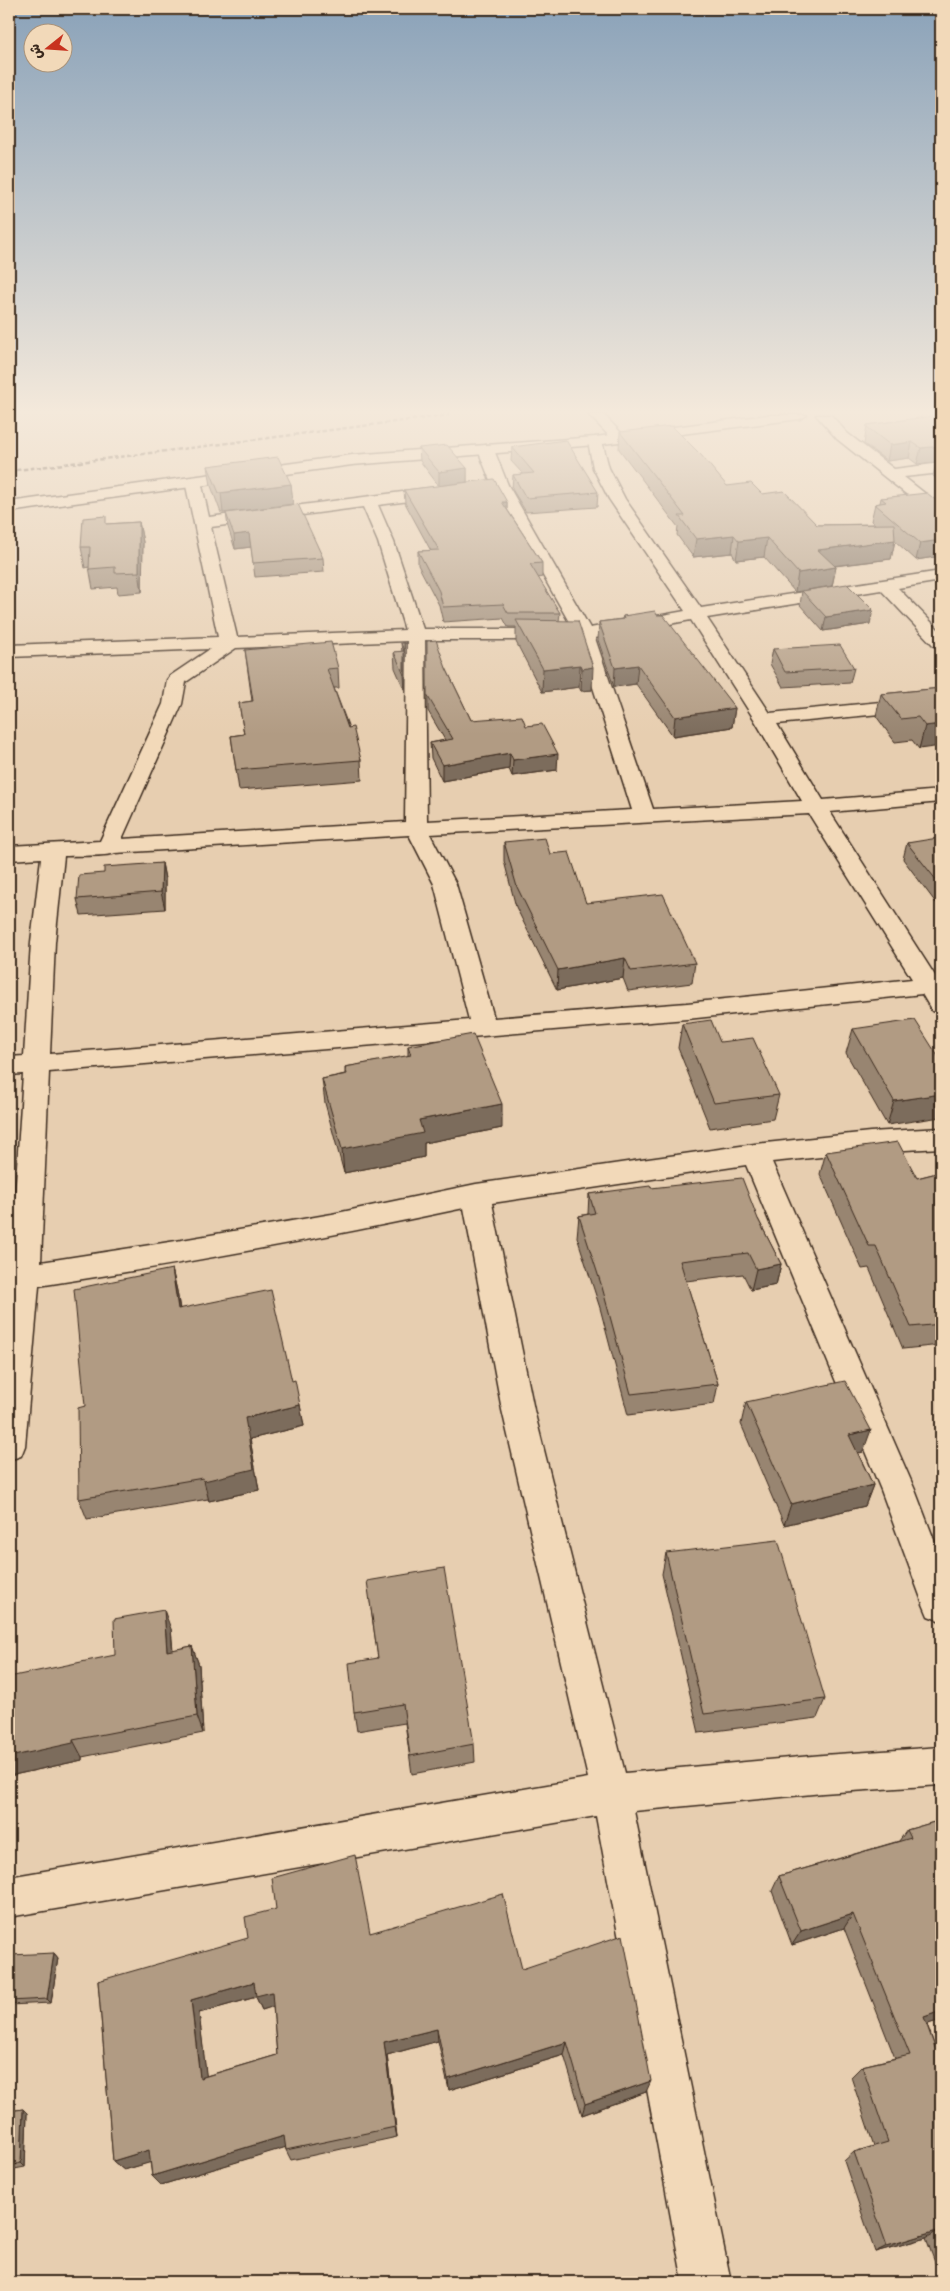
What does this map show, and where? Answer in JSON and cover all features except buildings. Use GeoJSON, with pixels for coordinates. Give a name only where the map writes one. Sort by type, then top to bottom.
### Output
{"type":"FeatureCollection","features":[{"type":"Feature","properties":{"kind":"street"},"geometry":{"type":"LineString","coordinates":[[219,522],[203,524],[229,644]]}},
{"type":"Feature","properties":{"kind":"street"},"geometry":{"type":"LineString","coordinates":[[377,522],[386,542],[416,635],[416,828],[445,884],[484,1028]]}},
{"type":"Feature","properties":{"kind":"street"},"geometry":{"type":"LineString","coordinates":[[521,522],[585,634],[644,815]]}},
{"type":"Feature","properties":{"kind":"street"},"geometry":{"type":"LineString","coordinates":[[9,1066],[687,1011],[935,995],[816,807],[764,719],[696,614],[632,522]]}},
{"type":"Feature","properties":{"kind":"street"},"geometry":{"type":"LineString","coordinates":[[9,651],[229,644],[416,635],[585,634],[696,614],[941,576]]}},
{"type":"Feature","properties":{"kind":"street"},"geometry":{"type":"LineString","coordinates":[[885,584],[941,642]]}},
{"type":"Feature","properties":{"kind":"street"},"geometry":{"type":"LineString","coordinates":[[107,849],[171,709],[177,694],[178,680],[229,644]]}},
{"type":"Feature","properties":{"kind":"street"},"geometry":{"type":"LineString","coordinates":[[764,719],[941,702]]}},
{"type":"Feature","properties":{"kind":"street"},"geometry":{"type":"LineString","coordinates":[[9,854],[416,828],[816,807],[941,796]]}},
{"type":"Feature","properties":{"kind":"street"},"geometry":{"type":"LineString","coordinates":[[9,1446],[25,1276],[43,942],[53,852]]}},
{"type":"Feature","properties":{"kind":"street"},"geometry":{"type":"LineString","coordinates":[[25,1276],[176,1253],[332,1225],[476,1195],[755,1154],[870,1142],[941,1138]]}},
{"type":"Feature","properties":{"kind":"street"},"geometry":{"type":"LineString","coordinates":[[755,1154],[898,1490],[941,1604]]}},
{"type":"Feature","properties":{"kind":"street"},"geometry":{"type":"LineString","coordinates":[[476,1195],[518,1410],[611,1794],[707,2282]]}},
{"type":"Feature","properties":{"kind":"street"},"geometry":{"type":"LineString","coordinates":[[9,1897],[611,1794],[823,1774],[941,1766]]}}]}
